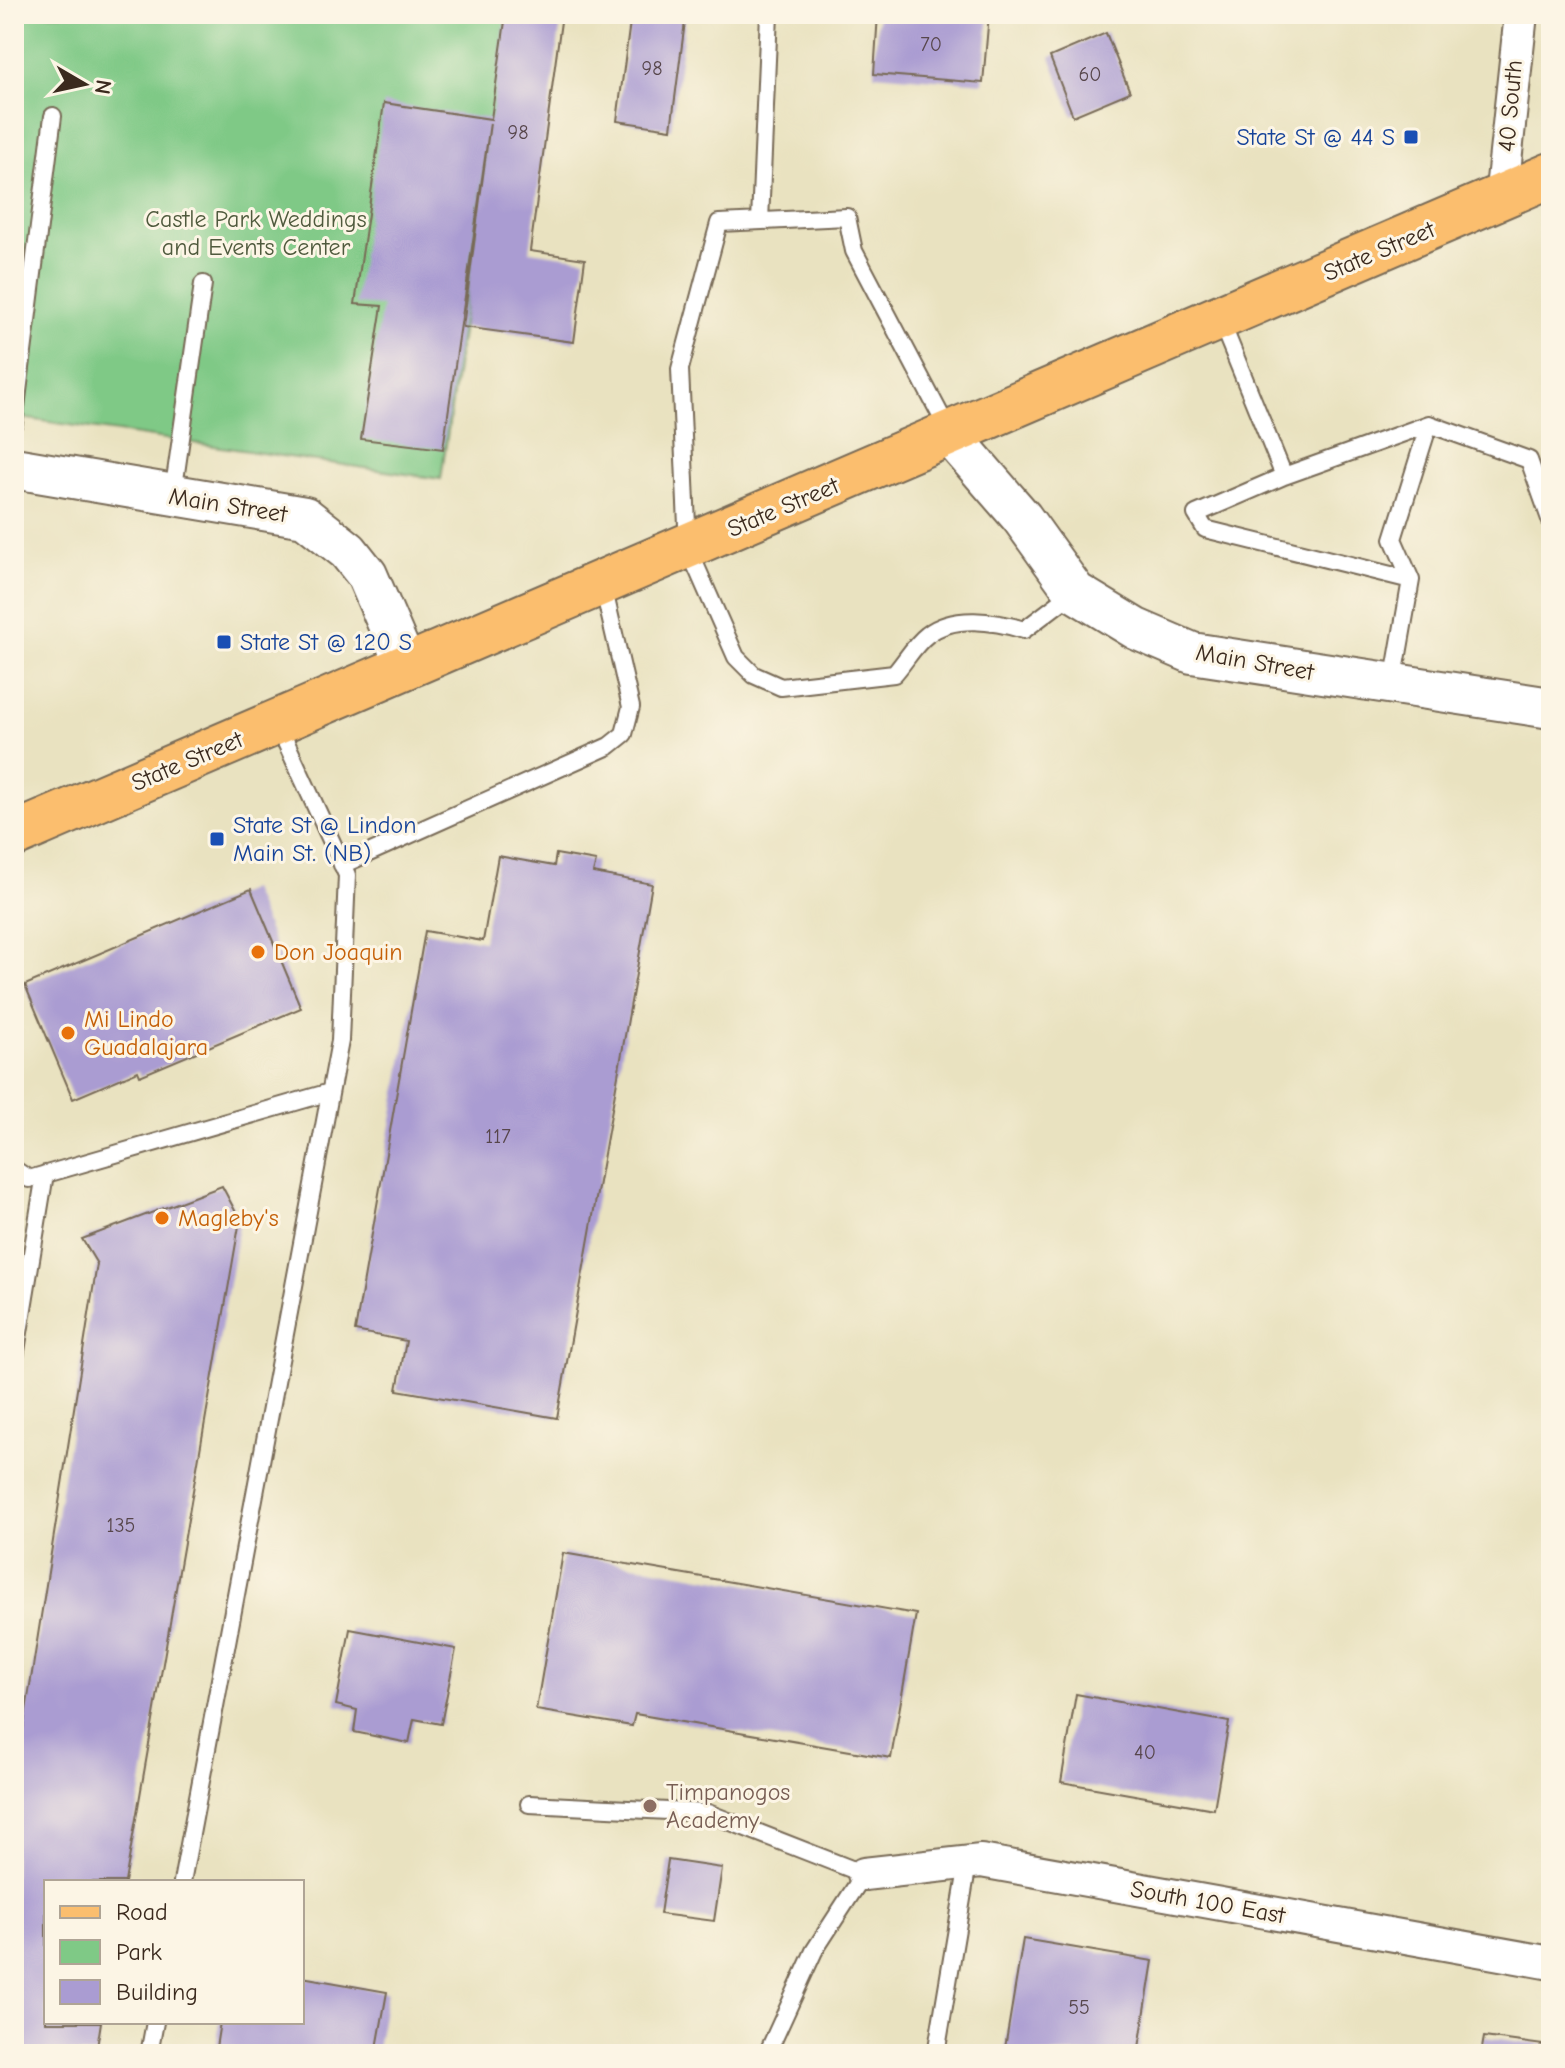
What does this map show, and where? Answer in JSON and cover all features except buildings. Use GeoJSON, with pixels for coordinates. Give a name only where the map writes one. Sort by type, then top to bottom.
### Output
{"type":"FeatureCollection","features":[{"type":"Feature","properties":{"kind":"main road","name":"State Street"},"geometry":{"type":"LineString","coordinates":[[14,835],[1551,175]]}},
{"type":"Feature","properties":{"kind":"street","name":"40 South"},"geometry":{"type":"LineString","coordinates":[[1501,199],[1521,14]]}},
{"type":"Feature","properties":{"kind":"street","name":"Main Street"},"geometry":{"type":"LineString","coordinates":[[950,435],[1022,518],[1043,552],[1075,592],[1136,629],[1192,653],[1551,708]]}},
{"type":"Feature","properties":{"kind":"street","name":"Main Street"},"geometry":{"type":"LineString","coordinates":[[14,468],[305,517],[348,551],[367,575],[407,668]]}},
{"type":"Feature","properties":{"kind":"street","name":"South 100 East"},"geometry":{"type":"LineString","coordinates":[[864,1874],[981,1861],[1551,1963]]}},
{"type":"Feature","properties":{"kind":"lane"},"geometry":{"type":"LineString","coordinates":[[760,221],[769,14]]}},
{"type":"Feature","properties":{"kind":"lane"},"geometry":{"type":"LineString","coordinates":[[14,423],[53,116]]}},
{"type":"Feature","properties":{"kind":"lane"},"geometry":{"type":"LineString","coordinates":[[950,435],[854,251],[847,217],[719,223],[680,369],[688,548],[736,657],[754,675],[781,687],[894,674],[926,636],[942,627],[966,622],[1003,623],[1024,630],[1075,592]]}},
{"type":"Feature","properties":{"kind":"lane"},"geometry":{"type":"LineString","coordinates":[[173,496],[203,284]]}},
{"type":"Feature","properties":{"kind":"lane"},"geometry":{"type":"LineString","coordinates":[[1220,319],[1284,476]]}},
{"type":"Feature","properties":{"kind":"lane"},"geometry":{"type":"LineString","coordinates":[[1393,685],[1411,580],[1393,539],[1429,424]]}},
{"type":"Feature","properties":{"kind":"lane"},"geometry":{"type":"LineString","coordinates":[[1411,580],[1205,529],[1196,514],[1284,476],[1429,424],[1529,460],[1551,522]]}},
{"type":"Feature","properties":{"kind":"lane"},"geometry":{"type":"LineString","coordinates":[[342,865],[609,746],[624,734],[631,707],[603,584]]}},
{"type":"Feature","properties":{"kind":"lane"},"geometry":{"type":"LineString","coordinates":[[182,1880],[340,1041],[347,875],[277,723]]}},
{"type":"Feature","properties":{"kind":"lane"},"geometry":{"type":"LineString","coordinates":[[14,1169],[29,1179],[330,1092]]}},
{"type":"Feature","properties":{"kind":"lane"},"geometry":{"type":"LineString","coordinates":[[14,1363],[45,1174]]}},
{"type":"Feature","properties":{"kind":"lane"},"geometry":{"type":"LineString","coordinates":[[529,1804],[708,1813],[864,1874],[814,1951],[767,2054]]}},
{"type":"Feature","properties":{"kind":"lane"},"geometry":{"type":"LineString","coordinates":[[936,2054],[968,1863]]}},
{"type":"Feature","properties":{"kind":"lane"},"geometry":{"type":"LineString","coordinates":[[149,2054],[155,2024]]}},
{"type":"Feature","properties":{"kind":"green space","name":"Castle Park Weddings and Events Center"},"geometry":{"type":"Polygon","coordinates":[[[14,14],[507,14],[441,479],[14,417],[14,14]]]}},
{"type":"Feature","properties":{"kind":"place","name":"State St @ 44 S"},"geometry":{"type":"Point","coordinates":[1411,137]}},
{"type":"Feature","properties":{"kind":"place","name":"State St @ 120 S"},"geometry":{"type":"Point","coordinates":[224,642]}},
{"type":"Feature","properties":{"kind":"place","name":"State St @ Lindon Main St. (NB)"},"geometry":{"type":"Point","coordinates":[217,839]}},
{"type":"Feature","properties":{"kind":"place","name":"Don Joaquin"},"geometry":{"type":"Point","coordinates":[258,952]}},
{"type":"Feature","properties":{"kind":"place","name":"Mi Lindo Guadalajara"},"geometry":{"type":"Point","coordinates":[68,1033]}},
{"type":"Feature","properties":{"kind":"place","name":"Magleby's"},"geometry":{"type":"Point","coordinates":[162,1218]}},
{"type":"Feature","properties":{"kind":"place","name":"Timpanogos Academy"},"geometry":{"type":"Point","coordinates":[650,1806]}}]}
